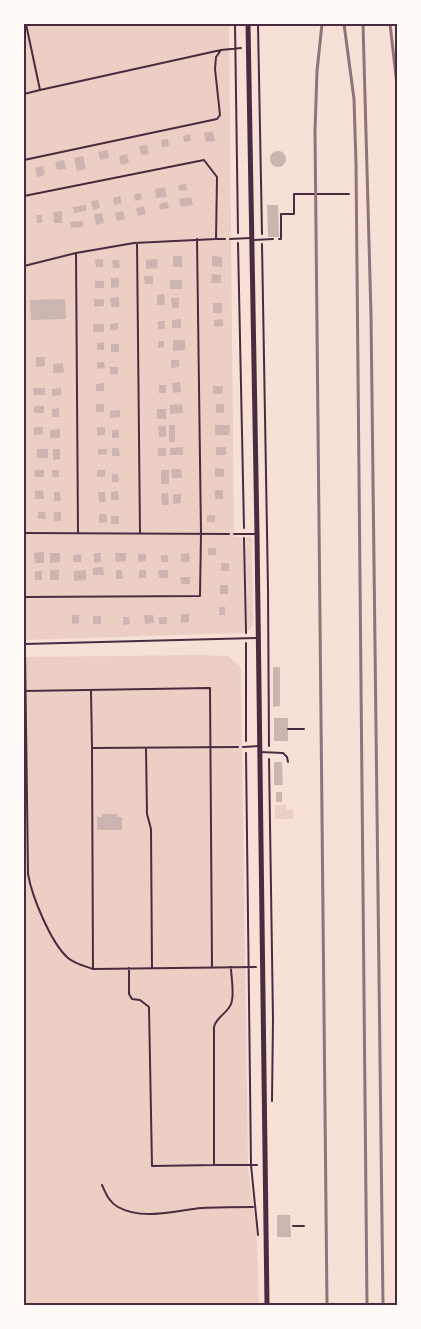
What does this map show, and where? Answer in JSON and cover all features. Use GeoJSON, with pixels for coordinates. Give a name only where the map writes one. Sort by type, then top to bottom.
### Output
{"type":"FeatureCollection","features":[{"type":"Feature","properties":{"kind":"street"},"geometry":{"type":"LineString","coordinates":[[248,24],[258,534],[267,1305]]}},
{"type":"Feature","properties":{"kind":"lane"},"geometry":{"type":"LineString","coordinates":[[230,238],[273,239]]}},
{"type":"Feature","properties":{"kind":"lane"},"geometry":{"type":"LineString","coordinates":[[234,534],[258,534]]}},
{"type":"Feature","properties":{"kind":"lane"},"geometry":{"type":"LineString","coordinates":[[24,644],[259,638]]}},
{"type":"Feature","properties":{"kind":"lane"},"geometry":{"type":"LineString","coordinates":[[243,747],[284,753],[287,756],[288,762]]}},
{"type":"Feature","properties":{"kind":"path"},"geometry":{"type":"LineString","coordinates":[[26,24],[40,90]]}},
{"type":"Feature","properties":{"kind":"path"},"geometry":{"type":"LineString","coordinates":[[235,24],[246,638],[251,1165],[259,1241]]}},
{"type":"Feature","properties":{"kind":"path"},"geometry":{"type":"LineString","coordinates":[[258,24],[268,589],[273,1019],[272,1107]]}},
{"type":"Feature","properties":{"kind":"path"},"geometry":{"type":"LineString","coordinates":[[24,94],[221,50],[248,48]]}},
{"type":"Feature","properties":{"kind":"path"},"geometry":{"type":"LineString","coordinates":[[24,160],[218,119],[220,116],[220,104],[215,69],[216,57],[221,50]]}},
{"type":"Feature","properties":{"kind":"path"},"geometry":{"type":"LineString","coordinates":[[24,196],[204,160],[217,177],[216,239]]}},
{"type":"Feature","properties":{"kind":"path"},"geometry":{"type":"LineString","coordinates":[[273,239],[281,239],[281,214],[294,214],[294,194],[349,194]]}},
{"type":"Feature","properties":{"kind":"path"},"geometry":{"type":"LineString","coordinates":[[24,266],[76,253],[136,243],[230,238]]}},
{"type":"Feature","properties":{"kind":"path"},"geometry":{"type":"LineString","coordinates":[[24,597],[200,596],[201,533],[197,239]]}},
{"type":"Feature","properties":{"kind":"path"},"geometry":{"type":"LineString","coordinates":[[136,243],[140,533]]}},
{"type":"Feature","properties":{"kind":"path"},"geometry":{"type":"LineString","coordinates":[[76,253],[78,533]]}},
{"type":"Feature","properties":{"kind":"path"},"geometry":{"type":"LineString","coordinates":[[24,533],[234,534]]}},
{"type":"Feature","properties":{"kind":"path"},"geometry":{"type":"LineString","coordinates":[[24,621],[26,837],[29,883],[59,950],[70,960],[93,969],[263,967]]}},
{"type":"Feature","properties":{"kind":"path"},"geometry":{"type":"LineString","coordinates":[[25,690],[210,688],[212,967]]}},
{"type":"Feature","properties":{"kind":"path"},"geometry":{"type":"LineString","coordinates":[[90,690],[93,969]]}},
{"type":"Feature","properties":{"kind":"path"},"geometry":{"type":"LineString","coordinates":[[288,729],[304,729]]}},
{"type":"Feature","properties":{"kind":"path"},"geometry":{"type":"LineString","coordinates":[[146,747],[147,814],[151,829],[152,968]]}},
{"type":"Feature","properties":{"kind":"path"},"geometry":{"type":"LineString","coordinates":[[92,748],[243,747]]}},
{"type":"Feature","properties":{"kind":"path"},"geometry":{"type":"LineString","coordinates":[[214,1165],[214,1027],[215,1021],[231,1004],[231,967]]}},
{"type":"Feature","properties":{"kind":"path"},"geometry":{"type":"LineString","coordinates":[[129,968],[129,994],[132,999],[140,1000],[149,1007],[152,1166],[265,1165]]}},
{"type":"Feature","properties":{"kind":"path"},"geometry":{"type":"LineString","coordinates":[[102,1185],[110,1201],[118,1207],[134,1213],[154,1214],[204,1208],[266,1206]]}},
{"type":"Feature","properties":{"kind":"path"},"geometry":{"type":"LineString","coordinates":[[293,1226],[304,1226]]}},
{"type":"Feature","properties":{"kind":"shaded area"},"geometry":{"type":"Polygon","coordinates":[[[24,24],[229,24],[234,537],[243,537],[244,633],[24,640],[24,24]]]}},
{"type":"Feature","properties":{"kind":"shaded area"},"geometry":{"type":"Polygon","coordinates":[[[246,537],[252,539],[253,620],[252,627],[247,631],[246,537]]]}},
{"type":"Feature","properties":{"kind":"shaded area"},"geometry":{"type":"Polygon","coordinates":[[[228,656],[241,667],[248,1167],[257,1238],[259,1305],[24,1305],[24,657],[228,656]]]}},
{"type":"Feature","properties":{"kind":"shaded area"},"geometry":{"type":"Polygon","coordinates":[[[275,805],[286,805],[286,810],[293,810],[293,819],[275,819],[275,805]]]}},
{"type":"Feature","properties":{"kind":"building"},"geometry":{"type":"Polygon","coordinates":[[[213,131],[215,141],[206,142],[204,133],[213,131]]]}},
{"type":"Feature","properties":{"kind":"building"},"geometry":{"type":"Polygon","coordinates":[[[190,134],[191,141],[184,142],[183,136],[190,134]]]}},
{"type":"Feature","properties":{"kind":"building"},"geometry":{"type":"Polygon","coordinates":[[[168,139],[169,146],[162,147],[161,140],[168,139]]]}},
{"type":"Feature","properties":{"kind":"building"},"geometry":{"type":"Polygon","coordinates":[[[147,145],[149,154],[141,155],[139,146],[147,145]]]}},
{"type":"Feature","properties":{"kind":"building"},"geometry":{"type":"Polygon","coordinates":[[[108,150],[109,158],[100,160],[98,152],[108,150]]]}},
{"type":"Feature","properties":{"kind":"building"},"geometry":{"type":"Polygon","coordinates":[[[275,151],[281,151],[286,156],[284,165],[275,167],[270,162],[270,156],[275,151]]]}},
{"type":"Feature","properties":{"kind":"building"},"geometry":{"type":"Polygon","coordinates":[[[127,154],[129,163],[121,165],[119,156],[127,154]]]}},
{"type":"Feature","properties":{"kind":"building"},"geometry":{"type":"Polygon","coordinates":[[[83,156],[86,169],[77,171],[74,158],[83,156]]]}},
{"type":"Feature","properties":{"kind":"building"},"geometry":{"type":"Polygon","coordinates":[[[64,160],[66,169],[57,170],[55,162],[64,160]]]}},
{"type":"Feature","properties":{"kind":"building"},"geometry":{"type":"Polygon","coordinates":[[[43,166],[45,175],[37,177],[35,168],[43,166]]]}},
{"type":"Feature","properties":{"kind":"building"},"geometry":{"type":"Polygon","coordinates":[[[186,184],[187,190],[179,191],[178,185],[186,184]]]}},
{"type":"Feature","properties":{"kind":"building"},"geometry":{"type":"Polygon","coordinates":[[[165,187],[167,197],[156,198],[155,189],[165,187]]]}},
{"type":"Feature","properties":{"kind":"building"},"geometry":{"type":"Polygon","coordinates":[[[141,193],[142,199],[135,201],[134,194],[141,193]]]}},
{"type":"Feature","properties":{"kind":"building"},"geometry":{"type":"Polygon","coordinates":[[[120,196],[122,203],[114,205],[113,198],[120,196]]]}},
{"type":"Feature","properties":{"kind":"building"},"geometry":{"type":"Polygon","coordinates":[[[191,197],[193,205],[181,207],[179,199],[191,197]]]}},
{"type":"Feature","properties":{"kind":"building"},"geometry":{"type":"Polygon","coordinates":[[[98,200],[100,208],[93,210],[91,201],[98,200]]]}},
{"type":"Feature","properties":{"kind":"building"},"geometry":{"type":"Polygon","coordinates":[[[167,202],[169,208],[160,210],[159,204],[167,202]]]}},
{"type":"Feature","properties":{"kind":"building"},"geometry":{"type":"Polygon","coordinates":[[[86,205],[86,211],[74,213],[73,207],[86,205]]]}},
{"type":"Feature","properties":{"kind":"building"},"geometry":{"type":"Polygon","coordinates":[[[267,205],[278,205],[279,237],[268,237],[267,205]]]}},
{"type":"Feature","properties":{"kind":"building"},"geometry":{"type":"Polygon","coordinates":[[[144,206],[146,214],[138,216],[136,208],[144,206]]]}},
{"type":"Feature","properties":{"kind":"building"},"geometry":{"type":"Polygon","coordinates":[[[62,211],[62,223],[54,223],[53,212],[62,211]]]}},
{"type":"Feature","properties":{"kind":"building"},"geometry":{"type":"Polygon","coordinates":[[[123,211],[125,219],[117,221],[115,213],[123,211]]]}},
{"type":"Feature","properties":{"kind":"building"},"geometry":{"type":"Polygon","coordinates":[[[102,213],[104,223],[96,225],[94,214],[102,213]]]}},
{"type":"Feature","properties":{"kind":"building"},"geometry":{"type":"Polygon","coordinates":[[[36,215],[42,215],[42,223],[37,223],[36,215]]]}},
{"type":"Feature","properties":{"kind":"building"},"geometry":{"type":"Polygon","coordinates":[[[83,221],[83,227],[71,228],[70,222],[83,221]]]}},
{"type":"Feature","properties":{"kind":"building"},"geometry":{"type":"Polygon","coordinates":[[[173,256],[182,256],[182,267],[173,267],[173,256]]]}},
{"type":"Feature","properties":{"kind":"building"},"geometry":{"type":"Polygon","coordinates":[[[212,256],[222,257],[222,267],[212,266],[212,256]]]}},
{"type":"Feature","properties":{"kind":"building"},"geometry":{"type":"Polygon","coordinates":[[[95,259],[103,259],[103,267],[96,267],[95,259]]]}},
{"type":"Feature","properties":{"kind":"building"},"geometry":{"type":"Polygon","coordinates":[[[157,259],[158,268],[146,269],[146,260],[157,259]]]}},
{"type":"Feature","properties":{"kind":"building"},"geometry":{"type":"Polygon","coordinates":[[[112,260],[119,260],[120,268],[113,268],[112,260]]]}},
{"type":"Feature","properties":{"kind":"building"},"geometry":{"type":"Polygon","coordinates":[[[212,274],[221,275],[221,283],[211,283],[212,274]]]}},
{"type":"Feature","properties":{"kind":"building"},"geometry":{"type":"Polygon","coordinates":[[[144,276],[153,276],[153,284],[145,284],[144,276]]]}},
{"type":"Feature","properties":{"kind":"building"},"geometry":{"type":"Polygon","coordinates":[[[111,278],[119,278],[119,287],[111,288],[111,278]]]}},
{"type":"Feature","properties":{"kind":"building"},"geometry":{"type":"Polygon","coordinates":[[[170,280],[182,280],[182,289],[170,289],[170,280]]]}},
{"type":"Feature","properties":{"kind":"building"},"geometry":{"type":"Polygon","coordinates":[[[95,281],[104,281],[104,288],[95,288],[95,281]]]}},
{"type":"Feature","properties":{"kind":"building"},"geometry":{"type":"Polygon","coordinates":[[[164,294],[165,305],[157,305],[157,295],[164,294]]]}},
{"type":"Feature","properties":{"kind":"building"},"geometry":{"type":"Polygon","coordinates":[[[119,297],[119,307],[111,307],[110,298],[119,297]]]}},
{"type":"Feature","properties":{"kind":"building"},"geometry":{"type":"Polygon","coordinates":[[[171,298],[179,298],[179,308],[172,308],[171,298]]]}},
{"type":"Feature","properties":{"kind":"building"},"geometry":{"type":"Polygon","coordinates":[[[65,299],[66,319],[31,320],[30,300],[65,299]]]}},
{"type":"Feature","properties":{"kind":"building"},"geometry":{"type":"Polygon","coordinates":[[[94,299],[104,299],[104,306],[94,307],[94,299]]]}},
{"type":"Feature","properties":{"kind":"building"},"geometry":{"type":"Polygon","coordinates":[[[213,303],[222,303],[222,313],[213,313],[213,303]]]}},
{"type":"Feature","properties":{"kind":"building"},"geometry":{"type":"Polygon","coordinates":[[[181,319],[181,328],[172,328],[172,320],[181,319]]]}},
{"type":"Feature","properties":{"kind":"building"},"geometry":{"type":"Polygon","coordinates":[[[223,319],[223,326],[214,327],[214,320],[223,319]]]}},
{"type":"Feature","properties":{"kind":"building"},"geometry":{"type":"Polygon","coordinates":[[[158,321],[165,321],[165,329],[158,329],[158,321]]]}},
{"type":"Feature","properties":{"kind":"building"},"geometry":{"type":"Polygon","coordinates":[[[118,323],[118,330],[110,330],[110,324],[118,323]]]}},
{"type":"Feature","properties":{"kind":"building"},"geometry":{"type":"Polygon","coordinates":[[[93,324],[104,324],[104,332],[93,332],[93,324]]]}},
{"type":"Feature","properties":{"kind":"building"},"geometry":{"type":"Polygon","coordinates":[[[173,340],[185,340],[185,350],[173,351],[173,340]]]}},
{"type":"Feature","properties":{"kind":"building"},"geometry":{"type":"Polygon","coordinates":[[[158,341],[164,341],[164,347],[158,348],[158,341]]]}},
{"type":"Feature","properties":{"kind":"building"},"geometry":{"type":"Polygon","coordinates":[[[104,342],[104,350],[97,350],[97,343],[104,342]]]}},
{"type":"Feature","properties":{"kind":"building"},"geometry":{"type":"Polygon","coordinates":[[[111,344],[119,344],[119,352],[111,352],[111,344]]]}},
{"type":"Feature","properties":{"kind":"building"},"geometry":{"type":"Polygon","coordinates":[[[36,357],[45,357],[45,366],[36,367],[36,357]]]}},
{"type":"Feature","properties":{"kind":"building"},"geometry":{"type":"Polygon","coordinates":[[[171,360],[179,360],[179,367],[171,368],[171,360]]]}},
{"type":"Feature","properties":{"kind":"building"},"geometry":{"type":"Polygon","coordinates":[[[97,362],[104,362],[105,368],[97,369],[97,362]]]}},
{"type":"Feature","properties":{"kind":"building"},"geometry":{"type":"Polygon","coordinates":[[[63,363],[64,373],[53,373],[53,364],[63,363]]]}},
{"type":"Feature","properties":{"kind":"building"},"geometry":{"type":"Polygon","coordinates":[[[110,367],[118,367],[118,374],[110,375],[110,367]]]}},
{"type":"Feature","properties":{"kind":"building"},"geometry":{"type":"Polygon","coordinates":[[[180,382],[181,392],[173,393],[172,383],[180,382]]]}},
{"type":"Feature","properties":{"kind":"building"},"geometry":{"type":"Polygon","coordinates":[[[104,383],[104,391],[96,391],[96,384],[104,383]]]}},
{"type":"Feature","properties":{"kind":"building"},"geometry":{"type":"Polygon","coordinates":[[[159,385],[166,385],[166,393],[159,393],[159,385]]]}},
{"type":"Feature","properties":{"kind":"building"},"geometry":{"type":"Polygon","coordinates":[[[213,386],[223,386],[222,394],[213,394],[213,386]]]}},
{"type":"Feature","properties":{"kind":"building"},"geometry":{"type":"Polygon","coordinates":[[[33,388],[45,388],[45,395],[34,395],[33,388]]]}},
{"type":"Feature","properties":{"kind":"building"},"geometry":{"type":"Polygon","coordinates":[[[61,388],[61,395],[52,396],[52,389],[61,388]]]}},
{"type":"Feature","properties":{"kind":"building"},"geometry":{"type":"Polygon","coordinates":[[[96,404],[104,404],[104,412],[96,412],[96,404]]]}},
{"type":"Feature","properties":{"kind":"building"},"geometry":{"type":"Polygon","coordinates":[[[182,404],[183,413],[170,414],[170,405],[182,404]]]}},
{"type":"Feature","properties":{"kind":"building"},"geometry":{"type":"Polygon","coordinates":[[[216,404],[224,404],[224,413],[216,413],[216,404]]]}},
{"type":"Feature","properties":{"kind":"building"},"geometry":{"type":"Polygon","coordinates":[[[34,406],[44,406],[44,413],[34,413],[34,406]]]}},
{"type":"Feature","properties":{"kind":"building"},"geometry":{"type":"Polygon","coordinates":[[[59,408],[59,417],[52,417],[52,409],[59,408]]]}},
{"type":"Feature","properties":{"kind":"building"},"geometry":{"type":"Polygon","coordinates":[[[157,409],[166,409],[166,419],[157,419],[157,409]]]}},
{"type":"Feature","properties":{"kind":"building"},"geometry":{"type":"Polygon","coordinates":[[[120,410],[120,417],[110,418],[110,411],[120,410]]]}},
{"type":"Feature","properties":{"kind":"building"},"geometry":{"type":"Polygon","coordinates":[[[169,425],[175,425],[175,442],[169,442],[169,425]]]}},
{"type":"Feature","properties":{"kind":"building"},"geometry":{"type":"Polygon","coordinates":[[[215,425],[230,425],[229,435],[215,435],[215,425]]]}},
{"type":"Feature","properties":{"kind":"building"},"geometry":{"type":"Polygon","coordinates":[[[158,426],[166,426],[166,437],[159,437],[158,426]]]}},
{"type":"Feature","properties":{"kind":"building"},"geometry":{"type":"Polygon","coordinates":[[[34,427],[43,427],[43,434],[34,435],[34,427]]]}},
{"type":"Feature","properties":{"kind":"building"},"geometry":{"type":"Polygon","coordinates":[[[97,427],[105,427],[105,435],[97,436],[97,427]]]}},
{"type":"Feature","properties":{"kind":"building"},"geometry":{"type":"Polygon","coordinates":[[[60,429],[60,438],[50,438],[50,430],[60,429]]]}},
{"type":"Feature","properties":{"kind":"building"},"geometry":{"type":"Polygon","coordinates":[[[112,430],[119,430],[119,438],[112,438],[112,430]]]}},
{"type":"Feature","properties":{"kind":"building"},"geometry":{"type":"Polygon","coordinates":[[[183,447],[183,455],[170,455],[170,448],[183,447]]]}},
{"type":"Feature","properties":{"kind":"building"},"geometry":{"type":"Polygon","coordinates":[[[216,447],[226,447],[226,455],[216,455],[216,447]]]}},
{"type":"Feature","properties":{"kind":"building"},"geometry":{"type":"Polygon","coordinates":[[[112,448],[119,448],[120,456],[112,456],[112,448]]]}},
{"type":"Feature","properties":{"kind":"building"},"geometry":{"type":"Polygon","coordinates":[[[158,448],[166,448],[166,456],[158,456],[158,448]]]}},
{"type":"Feature","properties":{"kind":"building"},"geometry":{"type":"Polygon","coordinates":[[[37,449],[48,449],[48,458],[37,458],[37,449]]]}},
{"type":"Feature","properties":{"kind":"building"},"geometry":{"type":"Polygon","coordinates":[[[53,449],[60,449],[60,459],[53,460],[53,449]]]}},
{"type":"Feature","properties":{"kind":"building"},"geometry":{"type":"Polygon","coordinates":[[[98,449],[107,449],[107,454],[98,455],[98,449]]]}},
{"type":"Feature","properties":{"kind":"building"},"geometry":{"type":"Polygon","coordinates":[[[215,468],[224,469],[224,477],[215,477],[215,468]]]}},
{"type":"Feature","properties":{"kind":"building"},"geometry":{"type":"Polygon","coordinates":[[[171,469],[181,469],[182,478],[172,478],[171,469]]]}},
{"type":"Feature","properties":{"kind":"building"},"geometry":{"type":"Polygon","coordinates":[[[34,470],[44,470],[44,477],[35,477],[34,470]]]}},
{"type":"Feature","properties":{"kind":"building"},"geometry":{"type":"Polygon","coordinates":[[[52,470],[59,470],[59,477],[53,477],[52,470]]]}},
{"type":"Feature","properties":{"kind":"building"},"geometry":{"type":"Polygon","coordinates":[[[97,470],[105,470],[105,477],[97,477],[97,470]]]}},
{"type":"Feature","properties":{"kind":"building"},"geometry":{"type":"Polygon","coordinates":[[[161,470],[169,470],[169,484],[161,484],[161,470]]]}},
{"type":"Feature","properties":{"kind":"building"},"geometry":{"type":"Polygon","coordinates":[[[112,474],[118,474],[119,482],[112,482],[112,474]]]}},
{"type":"Feature","properties":{"kind":"building"},"geometry":{"type":"Polygon","coordinates":[[[43,490],[44,499],[35,499],[35,491],[43,490]]]}},
{"type":"Feature","properties":{"kind":"building"},"geometry":{"type":"Polygon","coordinates":[[[215,490],[223,490],[223,499],[215,499],[215,490]]]}},
{"type":"Feature","properties":{"kind":"building"},"geometry":{"type":"Polygon","coordinates":[[[118,491],[119,500],[111,500],[111,492],[118,491]]]}},
{"type":"Feature","properties":{"kind":"building"},"geometry":{"type":"Polygon","coordinates":[[[54,492],[60,492],[61,501],[54,501],[54,492]]]}},
{"type":"Feature","properties":{"kind":"building"},"geometry":{"type":"Polygon","coordinates":[[[98,492],[105,492],[106,502],[99,502],[98,492]]]}},
{"type":"Feature","properties":{"kind":"building"},"geometry":{"type":"Polygon","coordinates":[[[168,493],[169,505],[162,505],[161,494],[168,493]]]}},
{"type":"Feature","properties":{"kind":"building"},"geometry":{"type":"Polygon","coordinates":[[[173,494],[181,494],[181,503],[173,504],[173,494]]]}},
{"type":"Feature","properties":{"kind":"building"},"geometry":{"type":"Polygon","coordinates":[[[38,512],[45,512],[46,519],[38,519],[38,512]]]}},
{"type":"Feature","properties":{"kind":"building"},"geometry":{"type":"Polygon","coordinates":[[[54,512],[61,512],[61,521],[54,521],[54,512]]]}},
{"type":"Feature","properties":{"kind":"building"},"geometry":{"type":"Polygon","coordinates":[[[99,514],[106,514],[107,522],[99,523],[99,514]]]}},
{"type":"Feature","properties":{"kind":"building"},"geometry":{"type":"Polygon","coordinates":[[[207,515],[215,515],[215,522],[207,522],[207,515]]]}},
{"type":"Feature","properties":{"kind":"building"},"geometry":{"type":"Polygon","coordinates":[[[111,516],[119,516],[119,524],[111,524],[111,516]]]}},
{"type":"Feature","properties":{"kind":"building"},"geometry":{"type":"Polygon","coordinates":[[[208,548],[216,548],[216,555],[208,555],[208,548]]]}},
{"type":"Feature","properties":{"kind":"building"},"geometry":{"type":"Polygon","coordinates":[[[44,552],[44,563],[35,563],[34,553],[44,552]]]}},
{"type":"Feature","properties":{"kind":"building"},"geometry":{"type":"Polygon","coordinates":[[[50,553],[60,553],[60,562],[50,563],[50,553]]]}},
{"type":"Feature","properties":{"kind":"building"},"geometry":{"type":"Polygon","coordinates":[[[94,553],[101,553],[101,562],[94,563],[94,553]]]}},
{"type":"Feature","properties":{"kind":"building"},"geometry":{"type":"Polygon","coordinates":[[[115,553],[126,553],[126,561],[116,562],[115,553]]]}},
{"type":"Feature","properties":{"kind":"building"},"geometry":{"type":"Polygon","coordinates":[[[189,553],[190,562],[181,562],[181,554],[189,553]]]}},
{"type":"Feature","properties":{"kind":"building"},"geometry":{"type":"Polygon","coordinates":[[[81,554],[81,562],[73,562],[73,555],[81,554]]]}},
{"type":"Feature","properties":{"kind":"building"},"geometry":{"type":"Polygon","coordinates":[[[138,554],[146,554],[146,561],[138,562],[138,554]]]}},
{"type":"Feature","properties":{"kind":"building"},"geometry":{"type":"Polygon","coordinates":[[[161,555],[168,555],[168,562],[161,562],[161,555]]]}},
{"type":"Feature","properties":{"kind":"building"},"geometry":{"type":"Polygon","coordinates":[[[221,563],[229,563],[229,571],[221,571],[221,563]]]}},
{"type":"Feature","properties":{"kind":"building"},"geometry":{"type":"Polygon","coordinates":[[[103,567],[104,575],[93,575],[93,568],[103,567]]]}},
{"type":"Feature","properties":{"kind":"building"},"geometry":{"type":"Polygon","coordinates":[[[50,570],[59,570],[59,580],[50,580],[50,570]]]}},
{"type":"Feature","properties":{"kind":"building"},"geometry":{"type":"Polygon","coordinates":[[[86,570],[86,580],[74,581],[74,571],[86,570]]]}},
{"type":"Feature","properties":{"kind":"building"},"geometry":{"type":"Polygon","coordinates":[[[116,570],[122,570],[123,579],[116,579],[116,570]]]}},
{"type":"Feature","properties":{"kind":"building"},"geometry":{"type":"Polygon","coordinates":[[[139,570],[146,570],[146,578],[139,578],[139,570]]]}},
{"type":"Feature","properties":{"kind":"building"},"geometry":{"type":"Polygon","coordinates":[[[158,570],[168,570],[168,578],[159,578],[158,570]]]}},
{"type":"Feature","properties":{"kind":"building"},"geometry":{"type":"Polygon","coordinates":[[[35,571],[42,571],[42,580],[35,580],[35,571]]]}},
{"type":"Feature","properties":{"kind":"building"},"geometry":{"type":"Polygon","coordinates":[[[180,577],[190,577],[190,584],[181,584],[180,577]]]}},
{"type":"Feature","properties":{"kind":"building"},"geometry":{"type":"Polygon","coordinates":[[[220,585],[228,585],[228,594],[220,594],[220,585]]]}},
{"type":"Feature","properties":{"kind":"building"},"geometry":{"type":"Polygon","coordinates":[[[219,607],[225,607],[225,615],[219,615],[219,607]]]}},
{"type":"Feature","properties":{"kind":"building"},"geometry":{"type":"Polygon","coordinates":[[[181,614],[189,614],[189,622],[181,623],[181,614]]]}},
{"type":"Feature","properties":{"kind":"building"},"geometry":{"type":"Polygon","coordinates":[[[72,615],[79,615],[79,623],[72,624],[72,615]]]}},
{"type":"Feature","properties":{"kind":"building"},"geometry":{"type":"Polygon","coordinates":[[[144,615],[153,615],[154,623],[145,624],[144,615]]]}},
{"type":"Feature","properties":{"kind":"building"},"geometry":{"type":"Polygon","coordinates":[[[93,616],[101,616],[101,624],[93,624],[93,616]]]}},
{"type":"Feature","properties":{"kind":"building"},"geometry":{"type":"Polygon","coordinates":[[[123,617],[129,617],[130,624],[123,625],[123,617]]]}},
{"type":"Feature","properties":{"kind":"building"},"geometry":{"type":"Polygon","coordinates":[[[159,617],[167,617],[167,624],[159,624],[159,617]]]}},
{"type":"Feature","properties":{"kind":"building"},"geometry":{"type":"Polygon","coordinates":[[[273,667],[280,667],[280,706],[273,707],[273,667]]]}},
{"type":"Feature","properties":{"kind":"building"},"geometry":{"type":"Polygon","coordinates":[[[274,718],[288,718],[288,741],[274,741],[274,718]]]}},
{"type":"Feature","properties":{"kind":"building"},"geometry":{"type":"Polygon","coordinates":[[[274,762],[282,762],[283,785],[274,785],[274,762]]]}},
{"type":"Feature","properties":{"kind":"building"},"geometry":{"type":"Polygon","coordinates":[[[276,792],[282,792],[282,802],[276,802],[276,792]]]}},
{"type":"Feature","properties":{"kind":"building"},"geometry":{"type":"Polygon","coordinates":[[[102,814],[117,814],[117,817],[122,817],[122,830],[97,830],[97,817],[102,817],[102,814]]]}},
{"type":"Feature","properties":{"kind":"building"},"geometry":{"type":"Polygon","coordinates":[[[277,1215],[290,1215],[291,1237],[277,1237],[277,1215]]]}},
{"type":"Feature","properties":{"kind":"railway"},"geometry":{"type":"LineString","coordinates":[[322,24],[317,71],[315,131],[327,1305]]}},
{"type":"Feature","properties":{"kind":"railway"},"geometry":{"type":"LineString","coordinates":[[344,24],[354,99],[356,164],[367,1305]]}},
{"type":"Feature","properties":{"kind":"railway"},"geometry":{"type":"LineString","coordinates":[[363,24],[371,315],[383,1305]]}},
{"type":"Feature","properties":{"kind":"railway"},"geometry":{"type":"LineString","coordinates":[[390,24],[397,85]]}}]}
